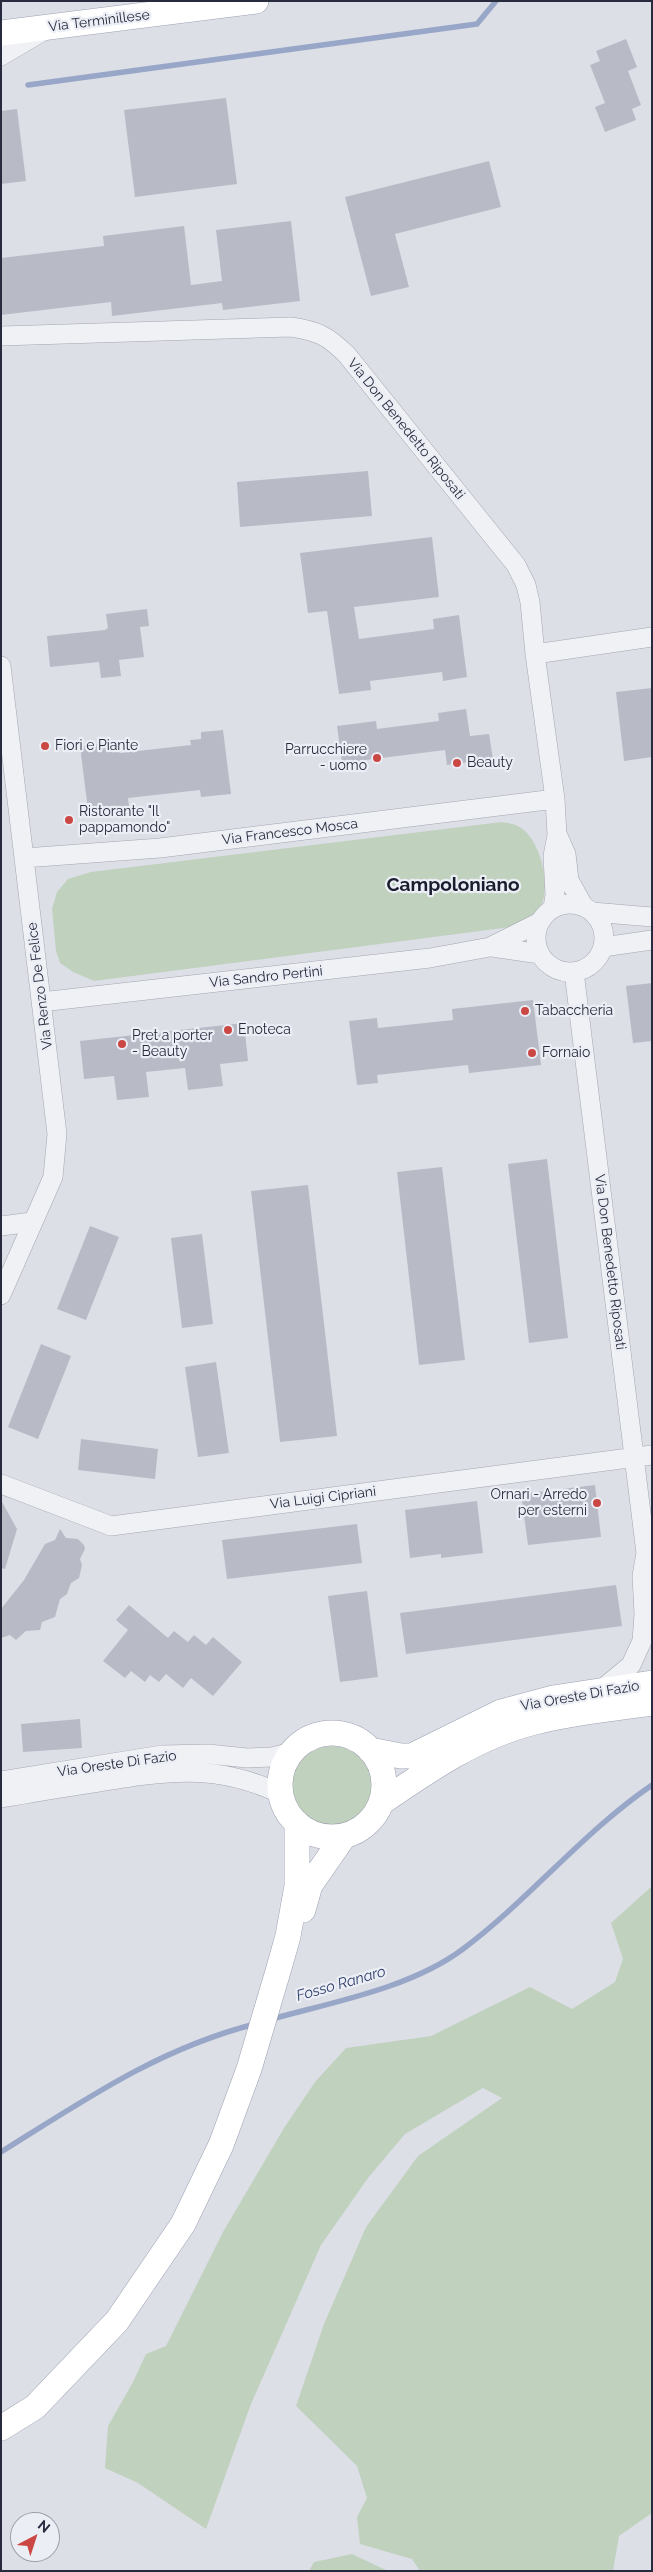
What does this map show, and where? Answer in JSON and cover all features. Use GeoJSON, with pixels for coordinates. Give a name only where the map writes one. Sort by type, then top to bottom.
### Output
{"type":"FeatureCollection","features":[{"type":"Feature","properties":{"kind":"main road","name":"Via Terminillese"},"geometry":{"type":"LineString","coordinates":[[1,33],[256,1]]}},
{"type":"Feature","properties":{"kind":"main road","name":"Via Oreste Di Fazio"},"geometry":{"type":"LineString","coordinates":[[370,1750],[401,1756],[412,1756],[501,1712],[553,1698],[652,1683]]}},
{"type":"Feature","properties":{"kind":"main road","name":"Via Oreste Di Fazio"},"geometry":{"type":"LineString","coordinates":[[382,1802],[437,1764],[492,1736],[536,1722],[652,1703]]}},
{"type":"Feature","properties":{"kind":"main road"},"geometry":{"type":"LineString","coordinates":[[333,1733],[347,1735],[360,1741],[370,1750],[378,1761],[383,1774],[382,1802],[367,1824],[344,1836],[324,1837],[297,1823],[288,1813],[282,1794],[282,1772],[292,1752],[306,1740],[333,1733]]}},
{"type":"Feature","properties":{"kind":"main road"},"geometry":{"type":"LineString","coordinates":[[1,2428],[35,2407],[117,2321],[184,2224],[221,2145],[249,2069],[279,1968],[288,1936],[296,1886],[297,1823]]}},
{"type":"Feature","properties":{"kind":"main road"},"geometry":{"type":"LineString","coordinates":[[288,1936],[303,1910],[310,1886],[344,1836]]}},
{"type":"Feature","properties":{"kind":"street"},"geometry":{"type":"LineString","coordinates":[[1,56],[49,28]]}},
{"type":"Feature","properties":{"kind":"street","name":"Via Don Benedetto Riposati"},"geometry":{"type":"LineString","coordinates":[[1,336],[291,327],[313,330],[330,338],[347,355],[516,565],[526,585],[530,602],[534,654],[555,800],[557,835],[553,856],[555,895],[546,915]]}},
{"type":"Feature","properties":{"kind":"street"},"geometry":{"type":"LineString","coordinates":[[534,654],[652,637]]}},
{"type":"Feature","properties":{"kind":"street","name":"Via Renzo De Felice"},"geometry":{"type":"LineString","coordinates":[[1,666],[57,1134],[57,1151],[53,1177],[1,1295]]}},
{"type":"Feature","properties":{"kind":"street","name":"Via Francesco Mosca"},"geometry":{"type":"LineString","coordinates":[[24,858],[160,848],[555,800]]}},
{"type":"Feature","properties":{"kind":"street","name":"Via Don Benedetto Riposati"},"geometry":{"type":"LineString","coordinates":[[557,835],[566,854],[569,880],[588,910]]}},
{"type":"Feature","properties":{"kind":"street"},"geometry":{"type":"LineString","coordinates":[[588,910],[602,928],[603,947],[592,964],[574,972],[554,968],[540,954],[536,944],[536,932],[546,915],[563,904],[588,910],[652,917]]}},
{"type":"Feature","properties":{"kind":"street","name":"Via Sandro Pertini"},"geometry":{"type":"LineString","coordinates":[[490,947],[546,915]]}},
{"type":"Feature","properties":{"kind":"street"},"geometry":{"type":"LineString","coordinates":[[603,947],[652,940]]}},
{"type":"Feature","properties":{"kind":"street","name":"Via Sandro Pertini"},"geometry":{"type":"LineString","coordinates":[[41,1002],[430,958],[490,947],[540,954]]}},
{"type":"Feature","properties":{"kind":"street","name":"Via Don Benedetto Riposati"},"geometry":{"type":"LineString","coordinates":[[574,972],[643,1456],[649,1559],[642,1576],[644,1614],[642,1640],[631,1665],[600,1691]]}},
{"type":"Feature","properties":{"kind":"street"},"geometry":{"type":"LineString","coordinates":[[1,1226],[32,1222]]}},
{"type":"Feature","properties":{"kind":"street","name":"Via Luigi Cipriani"},"geometry":{"type":"LineString","coordinates":[[1,1484],[110,1526],[643,1456]]}},
{"type":"Feature","properties":{"kind":"street","name":"Via Oreste Di Fazio"},"geometry":{"type":"LineString","coordinates":[[1,1781],[162,1755],[208,1754],[247,1758],[292,1752]]}},
{"type":"Feature","properties":{"kind":"street","name":"Via Oreste Di Fazio"},"geometry":{"type":"LineString","coordinates":[[1,1798],[165,1771],[197,1772],[244,1780],[260,1784],[282,1794]]}},
{"type":"Feature","properties":{"kind":"green space"},"geometry":{"type":"Polygon","coordinates":[[[502,822],[521,828],[528,835],[540,857],[545,883],[541,907],[535,916],[511,927],[94,981],[73,972],[60,963],[56,951],[52,909],[57,892],[68,879],[91,872],[502,822]]]}},
{"type":"Feature","properties":{"kind":"green space"},"geometry":{"type":"Polygon","coordinates":[[[332,1746],[347,1749],[360,1758],[369,1771],[372,1786],[369,1801],[360,1814],[347,1823],[332,1826],[317,1823],[304,1814],[295,1801],[292,1786],[295,1771],[304,1758],[317,1749],[332,1746]]]}},
{"type":"Feature","properties":{"kind":"green space"},"geometry":{"type":"Polygon","coordinates":[[[652,1886],[652,2513],[619,2536],[613,2571],[420,2571],[412,2559],[360,2544],[357,2517],[367,2498],[357,2466],[296,2406],[324,2324],[366,2227],[418,2156],[502,2098],[483,2088],[405,2134],[368,2178],[321,2245],[251,2404],[206,2529],[138,2483],[105,2468],[108,2426],[133,2382],[146,2354],[166,2346],[223,2232],[284,2128],[315,2082],[346,2048],[431,2036],[530,1987],[572,2009],[615,1982],[623,1959],[611,1923],[652,1886]]]}},
{"type":"Feature","properties":{"kind":"green space"},"geometry":{"type":"Polygon","coordinates":[[[352,2554],[388,2571],[309,2571],[314,2562],[352,2554]]]}},
{"type":"Feature","properties":{"kind":"building"},"geometry":{"type":"Polygon","coordinates":[[[626,39],[637,67],[628,71],[641,105],[632,109],[636,120],[605,132],[595,107],[605,103],[590,65],[600,61],[596,51],[626,39]]]}},
{"type":"Feature","properties":{"kind":"building"},"geometry":{"type":"Polygon","coordinates":[[[226,98],[237,184],[135,197],[124,110],[226,98]]]}},
{"type":"Feature","properties":{"kind":"building"},"geometry":{"type":"Polygon","coordinates":[[[17,109],[26,181],[1,184],[1,111],[17,109]]]}},
{"type":"Feature","properties":{"kind":"building"},"geometry":{"type":"Polygon","coordinates":[[[489,161],[501,207],[395,234],[409,287],[371,296],[345,197],[489,161]]]}},
{"type":"Feature","properties":{"kind":"building"},"geometry":{"type":"Polygon","coordinates":[[[291,221],[300,301],[223,310],[222,303],[112,316],[111,302],[1,315],[1,258],[104,246],[103,236],[184,226],[191,285],[222,281],[216,230],[291,221]]]}},
{"type":"Feature","properties":{"kind":"building"},"geometry":{"type":"Polygon","coordinates":[[[368,471],[372,516],[240,527],[237,482],[368,471]]]}},
{"type":"Feature","properties":{"kind":"building"},"geometry":{"type":"Polygon","coordinates":[[[432,537],[439,597],[354,607],[359,639],[434,629],[433,619],[459,615],[467,677],[443,681],[442,672],[370,681],[371,690],[339,694],[327,611],[308,613],[300,553],[432,537]]]}},
{"type":"Feature","properties":{"kind":"building"},"geometry":{"type":"Polygon","coordinates":[[[147,609],[149,626],[140,627],[144,657],[119,660],[121,676],[101,678],[99,662],[50,667],[47,636],[105,630],[108,628],[106,614],[147,609]]]}},
{"type":"Feature","properties":{"kind":"building"},"geometry":{"type":"Polygon","coordinates":[[[652,688],[652,757],[624,761],[616,692],[652,688]]]}},
{"type":"Feature","properties":{"kind":"building"},"geometry":{"type":"Polygon","coordinates":[[[466,709],[470,736],[489,734],[493,759],[447,765],[445,750],[342,763],[337,726],[376,721],[377,729],[439,721],[438,713],[466,709]]]}},
{"type":"Feature","properties":{"kind":"building"},"geometry":{"type":"Polygon","coordinates":[[[223,730],[231,794],[201,797],[200,790],[128,798],[129,806],[88,810],[80,746],[108,743],[108,751],[119,750],[120,753],[191,745],[190,740],[201,739],[201,732],[223,730]]]}},
{"type":"Feature","properties":{"kind":"building"},"geometry":{"type":"Polygon","coordinates":[[[652,983],[652,1041],[633,1043],[626,986],[652,983]]]}},
{"type":"Feature","properties":{"kind":"building"},"geometry":{"type":"Polygon","coordinates":[[[533,1000],[541,1065],[469,1073],[468,1065],[377,1075],[378,1083],[357,1085],[349,1021],[377,1018],[378,1028],[453,1020],[452,1009],[533,1000]]]}},
{"type":"Feature","properties":{"kind":"building"},"geometry":{"type":"Polygon","coordinates":[[[244,1023],[248,1061],[220,1064],[223,1086],[188,1090],[185,1068],[146,1072],[149,1097],[117,1100],[114,1076],[84,1079],[80,1041],[244,1023]]]}},
{"type":"Feature","properties":{"kind":"building"},"geometry":{"type":"Polygon","coordinates":[[[547,1159],[568,1338],[529,1343],[508,1164],[547,1159]]]}},
{"type":"Feature","properties":{"kind":"building"},"geometry":{"type":"Polygon","coordinates":[[[442,1167],[465,1360],[419,1365],[397,1172],[442,1167]]]}},
{"type":"Feature","properties":{"kind":"building"},"geometry":{"type":"Polygon","coordinates":[[[308,1185],[337,1436],[280,1442],[251,1191],[308,1185]]]}},
{"type":"Feature","properties":{"kind":"building"},"geometry":{"type":"Polygon","coordinates":[[[90,1226],[119,1237],[86,1320],[57,1309],[90,1226]]]}},
{"type":"Feature","properties":{"kind":"building"},"geometry":{"type":"Polygon","coordinates":[[[202,1234],[213,1324],[182,1328],[171,1238],[202,1234]]]}},
{"type":"Feature","properties":{"kind":"building"},"geometry":{"type":"Polygon","coordinates":[[[41,1344],[71,1356],[38,1439],[8,1427],[41,1344]]]}},
{"type":"Feature","properties":{"kind":"building"},"geometry":{"type":"Polygon","coordinates":[[[216,1362],[229,1453],[198,1457],[185,1367],[216,1362]]]}},
{"type":"Feature","properties":{"kind":"building"},"geometry":{"type":"Polygon","coordinates":[[[81,1439],[158,1449],[155,1479],[78,1470],[81,1439]]]}},
{"type":"Feature","properties":{"kind":"building"},"geometry":{"type":"Polygon","coordinates":[[[595,1485],[601,1537],[528,1545],[521,1494],[595,1485]]]}},
{"type":"Feature","properties":{"kind":"building"},"geometry":{"type":"Polygon","coordinates":[[[1,1500],[17,1529],[5,1569],[1,1568],[1,1500]]]}},
{"type":"Feature","properties":{"kind":"building"},"geometry":{"type":"Polygon","coordinates":[[[477,1501],[483,1553],[441,1558],[441,1554],[410,1558],[405,1510],[477,1501]]]}},
{"type":"Feature","properties":{"kind":"building"},"geometry":{"type":"Polygon","coordinates":[[[357,1524],[362,1563],[227,1579],[222,1540],[357,1524]]]}},
{"type":"Feature","properties":{"kind":"building"},"geometry":{"type":"Polygon","coordinates":[[[60,1529],[66,1538],[78,1539],[84,1545],[85,1549],[80,1559],[82,1565],[79,1578],[71,1583],[67,1594],[60,1599],[55,1617],[42,1622],[40,1630],[26,1631],[16,1640],[10,1635],[1,1638],[1,1609],[24,1580],[45,1544],[55,1540],[60,1529]]]}},
{"type":"Feature","properties":{"kind":"building"},"geometry":{"type":"Polygon","coordinates":[[[616,1585],[622,1626],[406,1654],[400,1613],[616,1585]]]}},
{"type":"Feature","properties":{"kind":"building"},"geometry":{"type":"Polygon","coordinates":[[[367,1591],[378,1677],[340,1682],[328,1596],[367,1591]]]}},
{"type":"Feature","properties":{"kind":"building"},"geometry":{"type":"Polygon","coordinates":[[[129,1605],[168,1638],[174,1631],[188,1642],[194,1635],[206,1645],[213,1637],[242,1662],[213,1696],[191,1678],[183,1688],[166,1674],[159,1682],[150,1675],[145,1682],[131,1671],[125,1678],[103,1661],[128,1630],[116,1620],[129,1605]]]}},
{"type":"Feature","properties":{"kind":"building"},"geometry":{"type":"Polygon","coordinates":[[[80,1719],[82,1748],[23,1752],[21,1724],[80,1719]]]}},
{"type":"Feature","properties":{"kind":"waterway"},"geometry":{"type":"LineString","coordinates":[[28,85],[477,24],[496,1]]}},
{"type":"Feature","properties":{"kind":"waterway","name":"Fosso Ranaro"},"geometry":{"type":"LineString","coordinates":[[272,2019],[346,2000],[396,1984],[442,1963],[488,1930],[603,1823],[652,1785]]}},
{"type":"Feature","properties":{"kind":"waterway","name":"Fosso Ranaro"},"geometry":{"type":"LineString","coordinates":[[1,2152],[93,2095],[154,2062],[186,2047],[255,2024]]}},
{"type":"Feature","properties":{"kind":"place","name":"Fiori e Piante"},"geometry":{"type":"Point","coordinates":[45,746]}},
{"type":"Feature","properties":{"kind":"place","name":"Parrucchiere - uomo"},"geometry":{"type":"Point","coordinates":[377,758]}},
{"type":"Feature","properties":{"kind":"place","name":"Beauty"},"geometry":{"type":"Point","coordinates":[457,763]}},
{"type":"Feature","properties":{"kind":"place","name":"Ristorante \"Il pappamondo\""},"geometry":{"type":"Point","coordinates":[69,820]}},
{"type":"Feature","properties":{"kind":"place","name":"Tabaccheria"},"geometry":{"type":"Point","coordinates":[525,1011]}},
{"type":"Feature","properties":{"kind":"place","name":"Enoteca"},"geometry":{"type":"Point","coordinates":[228,1030]}},
{"type":"Feature","properties":{"kind":"place","name":"Pret a porter - Beauty"},"geometry":{"type":"Point","coordinates":[122,1044]}},
{"type":"Feature","properties":{"kind":"place","name":"Fornaio"},"geometry":{"type":"Point","coordinates":[532,1053]}},
{"type":"Feature","properties":{"kind":"place","name":"Ornari - Arredo per esterni"},"geometry":{"type":"Point","coordinates":[597,1503]}},
{"type":"Feature","properties":{"kind":"district","name":"Campoloniano"},"geometry":{"type":"Point","coordinates":[453,885]}}]}
